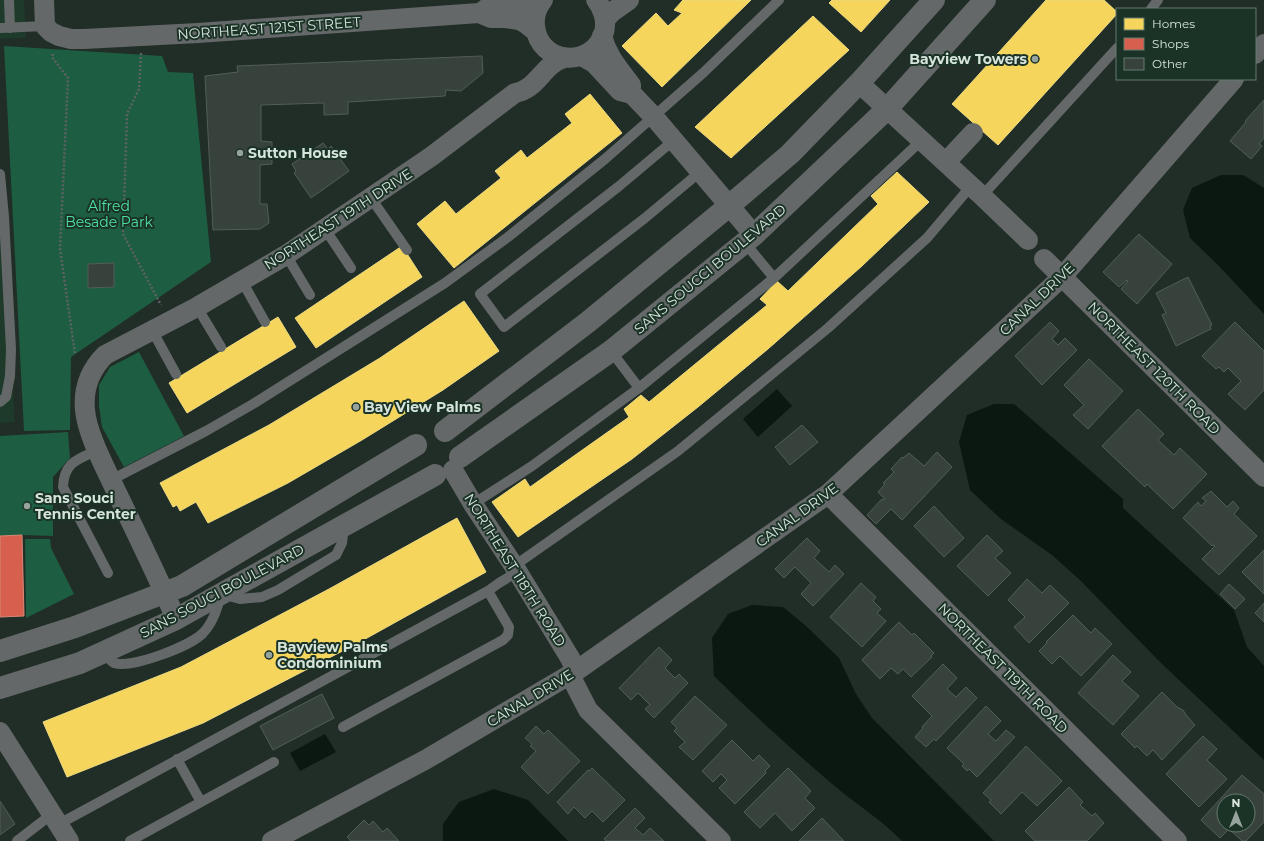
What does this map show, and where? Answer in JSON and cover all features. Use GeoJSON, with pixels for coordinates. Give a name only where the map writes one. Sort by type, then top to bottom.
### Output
{"type":"FeatureCollection","features":[{"type":"Feature","properties":{"kind":"street"},"geometry":{"type":"LineString","coordinates":[[44,0],[52,31]]}},
{"type":"Feature","properties":{"kind":"street","name":"NORTHEAST 121ST STREET"},"geometry":{"type":"LineString","coordinates":[[479,13],[491,5],[520,3],[536,0]]}},
{"type":"Feature","properties":{"kind":"street","name":"NORTHEAST 19TH DRIVE"},"geometry":{"type":"LineString","coordinates":[[515,93],[516,85],[537,58],[537,36],[534,21],[536,11],[543,0]]}},
{"type":"Feature","properties":{"kind":"street"},"geometry":{"type":"LineString","coordinates":[[596,0],[603,11],[606,49],[612,60],[631,85],[632,94],[674,140],[729,206],[749,239]]}},
{"type":"Feature","properties":{"kind":"street"},"geometry":{"type":"LineString","coordinates":[[604,28],[612,12],[629,0]]}},
{"type":"Feature","properties":{"kind":"street"},"geometry":{"type":"LineString","coordinates":[[445,431],[588,322],[790,154],[859,83],[934,0]]}},
{"type":"Feature","properties":{"kind":"street","name":"SANS SOUCCI BOULEVARD"},"geometry":{"type":"LineString","coordinates":[[449,467],[611,351],[749,239],[887,109],[985,0]]}},
{"type":"Feature","properties":{"kind":"street","name":"NORTHEAST 121ST STREET"},"geometry":{"type":"LineString","coordinates":[[52,31],[71,39],[84,39],[479,13],[491,18],[505,18],[519,20],[526,23],[545,48],[553,54],[594,62],[620,91],[632,94]]}},
{"type":"Feature","properties":{"kind":"street","name":"NORTHEAST 19TH DRIVE"},"geometry":{"type":"LineString","coordinates":[[176,619],[111,480],[86,420],[84,396],[91,372],[96,364],[106,355],[242,281],[286,255],[432,156],[515,93],[523,92],[536,81],[553,62],[586,54],[596,47],[604,28]]}},
{"type":"Feature","properties":{"kind":"street"},"geometry":{"type":"LineString","coordinates":[[1256,53],[1264,44]]}},
{"type":"Feature","properties":{"kind":"street","name":"CANAL DRIVE"},"geometry":{"type":"LineString","coordinates":[[276,840],[425,760],[573,673],[828,494],[1062,277],[1233,80]]}},
{"type":"Feature","properties":{"kind":"street"},"geometry":{"type":"LineString","coordinates":[[859,83],[946,162],[1028,240]]}},
{"type":"Feature","properties":{"kind":"street"},"geometry":{"type":"LineString","coordinates":[[946,162],[973,134]]}},
{"type":"Feature","properties":{"kind":"street","name":"NORTHEAST 120TH ROAD"},"geometry":{"type":"LineString","coordinates":[[1044,259],[1264,477]]}},
{"type":"Feature","properties":{"kind":"street"},"geometry":{"type":"LineString","coordinates":[[438,430],[445,431],[451,434],[459,444],[449,467],[423,470],[416,458],[416,445],[419,439],[424,434],[438,430]]}},
{"type":"Feature","properties":{"kind":"street","name":"SANS SOUCI BOULEVARD"},"geometry":{"type":"LineString","coordinates":[[0,651],[75,627],[182,586],[416,445]]}},
{"type":"Feature","properties":{"kind":"street","name":"NORTHEAST 118TH ROAD"},"geometry":{"type":"LineString","coordinates":[[449,467],[516,569],[570,658],[573,673],[588,710],[721,841]]}},
{"type":"Feature","properties":{"kind":"street","name":"SANS SOUCI BOULEVARD"},"geometry":{"type":"LineString","coordinates":[[0,688],[80,663],[176,619],[449,467]]}},
{"type":"Feature","properties":{"kind":"street","name":"NORTHEAST 119TH ROAD"},"geometry":{"type":"LineString","coordinates":[[828,494],[1177,841]]}},
{"type":"Feature","properties":{"kind":"street"},"geometry":{"type":"LineString","coordinates":[[0,732],[69,841]]}},
{"type":"Feature","properties":{"kind":"lane"},"geometry":{"type":"LineString","coordinates":[[9,0],[5,28],[52,31]]}},
{"type":"Feature","properties":{"kind":"lane"},"geometry":{"type":"LineString","coordinates":[[111,480],[206,431],[253,404],[445,283],[558,198],[654,117],[704,73],[779,0]]}},
{"type":"Feature","properties":{"kind":"lane"},"geometry":{"type":"LineString","coordinates":[[1152,8],[1158,0]]}},
{"type":"Feature","properties":{"kind":"lane"},"geometry":{"type":"LineString","coordinates":[[17,841],[55,819],[177,759],[488,591],[678,451],[828,328],[977,191],[1116,49]]}},
{"type":"Feature","properties":{"kind":"lane"},"geometry":{"type":"LineString","coordinates":[[674,140],[618,187],[480,294],[504,327],[645,218],[700,172]]}},
{"type":"Feature","properties":{"kind":"lane"},"geometry":{"type":"LineString","coordinates":[[473,504],[532,466],[639,388],[774,278],[922,140]]}},
{"type":"Feature","properties":{"kind":"lane"},"geometry":{"type":"LineString","coordinates":[[0,174],[4,217],[11,349],[10,376],[6,397],[0,402]]}},
{"type":"Feature","properties":{"kind":"lane"},"geometry":{"type":"LineString","coordinates":[[372,198],[407,250]]}},
{"type":"Feature","properties":{"kind":"lane"},"geometry":{"type":"LineString","coordinates":[[325,229],[351,268]]}},
{"type":"Feature","properties":{"kind":"lane"},"geometry":{"type":"LineString","coordinates":[[749,239],[774,278]]}},
{"type":"Feature","properties":{"kind":"lane"},"geometry":{"type":"LineString","coordinates":[[286,255],[310,295]]}},
{"type":"Feature","properties":{"kind":"lane"},"geometry":{"type":"LineString","coordinates":[[242,281],[265,322]]}},
{"type":"Feature","properties":{"kind":"lane"},"geometry":{"type":"LineString","coordinates":[[197,306],[221,347]]}},
{"type":"Feature","properties":{"kind":"lane"},"geometry":{"type":"LineString","coordinates":[[152,330],[176,374]]}},
{"type":"Feature","properties":{"kind":"lane"},"geometry":{"type":"LineString","coordinates":[[611,351],[639,388]]}},
{"type":"Feature","properties":{"kind":"lane"},"geometry":{"type":"LineString","coordinates":[[98,450],[82,457],[69,466],[63,478],[63,487],[108,573]]}},
{"type":"Feature","properties":{"kind":"lane"},"geometry":{"type":"LineString","coordinates":[[342,727],[503,640],[508,635],[509,628],[488,591]]}},
{"type":"Feature","properties":{"kind":"lane"},"geometry":{"type":"LineString","coordinates":[[103,652],[114,663],[129,664],[156,657],[190,642],[204,633],[218,608],[221,594]]}},
{"type":"Feature","properties":{"kind":"lane"},"geometry":{"type":"LineString","coordinates":[[177,759],[201,802]]}},
{"type":"Feature","properties":{"kind":"lane"},"geometry":{"type":"LineString","coordinates":[[130,841],[274,762]]}},
{"type":"Feature","properties":{"kind":"path"},"geometry":{"type":"LineString","coordinates":[[52,31],[52,56],[68,78],[60,249],[76,354]]}},
{"type":"Feature","properties":{"kind":"path"},"geometry":{"type":"LineString","coordinates":[[141,52],[139,89],[127,114],[123,234],[162,307]]}},
{"type":"Feature","properties":{"kind":"shaded area"},"geometry":{"type":"Polygon","coordinates":[[[0,0],[24,0],[26,38],[0,39],[0,0]]]}},
{"type":"Feature","properties":{"kind":"shaded area"},"geometry":{"type":"Polygon","coordinates":[[[1221,175],[1243,175],[1264,188],[1264,314],[1218,265],[1190,238],[1183,210],[1192,188],[1221,175]]]}},
{"type":"Feature","properties":{"kind":"shaded area"},"geometry":{"type":"Polygon","coordinates":[[[0,196],[15,422],[0,423],[0,196]]]}},
{"type":"Feature","properties":{"kind":"shaded area"},"geometry":{"type":"Polygon","coordinates":[[[777,389],[792,406],[758,437],[743,419],[777,389]]]}},
{"type":"Feature","properties":{"kind":"shaded area"},"geometry":{"type":"Polygon","coordinates":[[[994,404],[1014,404],[1123,499],[1123,508],[1234,610],[1247,647],[1264,666],[1264,760],[1161,663],[1081,581],[1052,555],[1001,519],[970,490],[959,442],[967,415],[994,404]]]}},
{"type":"Feature","properties":{"kind":"shaded area"},"geometry":{"type":"Polygon","coordinates":[[[752,605],[783,607],[805,625],[839,658],[856,694],[872,718],[994,841],[902,841],[885,825],[801,757],[714,676],[712,638],[728,614],[752,605]]]}},
{"type":"Feature","properties":{"kind":"shaded area"},"geometry":{"type":"Polygon","coordinates":[[[325,734],[336,752],[300,771],[290,753],[325,734]]]}},
{"type":"Feature","properties":{"kind":"shaded area"},"geometry":{"type":"Polygon","coordinates":[[[494,789],[528,800],[568,841],[443,841],[443,824],[459,802],[494,789]]]}},
{"type":"Feature","properties":{"kind":"green space","name":"Alfred Besade Park"},"geometry":{"type":"Polygon","coordinates":[[[4,46],[162,56],[168,72],[193,73],[211,262],[71,357],[70,430],[24,431],[4,46]]]}},
{"type":"Feature","properties":{"kind":"green space"},"geometry":{"type":"Polygon","coordinates":[[[139,352],[184,436],[124,467],[102,427],[99,406],[99,385],[110,367],[139,352]]]}},
{"type":"Feature","properties":{"kind":"green space","name":"Sans Souci Tennis Center"},"geometry":{"type":"Polygon","coordinates":[[[68,432],[70,458],[53,477],[53,536],[22,535],[24,616],[0,617],[0,436],[68,432]]]}},
{"type":"Feature","properties":{"kind":"green space"},"geometry":{"type":"Polygon","coordinates":[[[25,539],[50,539],[51,548],[74,594],[26,618],[25,539]]]}},
{"type":"Feature","properties":{"kind":"building: Homes"},"geometry":{"type":"Polygon","coordinates":[[[683,0],[751,0],[662,87],[622,46],[656,13],[668,26],[682,13],[674,10],[683,0]]]}},
{"type":"Feature","properties":{"kind":"building: Homes"},"geometry":{"type":"Polygon","coordinates":[[[832,0],[890,0],[861,32],[829,3],[832,0]]]}},
{"type":"Feature","properties":{"kind":"building: Homes","name":"Bayview Towers"},"geometry":{"type":"Polygon","coordinates":[[[1046,0],[1104,0],[1116,11],[1116,15],[998,145],[952,104],[1046,0]]]}},
{"type":"Feature","properties":{"kind":"building: Homes"},"geometry":{"type":"Polygon","coordinates":[[[813,16],[849,50],[731,158],[695,127],[813,16]]]}},
{"type":"Feature","properties":{"kind":"building: Homes"},"geometry":{"type":"Polygon","coordinates":[[[590,94],[622,133],[454,268],[417,224],[445,201],[456,214],[501,178],[495,171],[521,150],[527,158],[572,123],[565,114],[590,94]]]}},
{"type":"Feature","properties":{"kind":"building: Homes"},"geometry":{"type":"Polygon","coordinates":[[[897,172],[929,202],[862,266],[768,349],[698,407],[632,459],[518,537],[492,502],[525,479],[530,487],[629,417],[624,409],[641,395],[649,402],[767,305],[760,299],[777,281],[788,291],[878,204],[871,196],[897,172]]]}},
{"type":"Feature","properties":{"kind":"building: Homes"},"geometry":{"type":"Polygon","coordinates":[[[402,246],[422,277],[316,348],[295,318],[402,246]]]}},
{"type":"Feature","properties":{"kind":"building: Homes","name":"Bay View Palms"},"geometry":{"type":"Polygon","coordinates":[[[464,301],[499,351],[443,390],[362,440],[288,483],[208,523],[196,502],[180,511],[177,505],[173,507],[160,483],[269,425],[380,358],[464,301]]]}},
{"type":"Feature","properties":{"kind":"building: Homes"},"geometry":{"type":"Polygon","coordinates":[[[278,317],[296,347],[187,413],[169,383],[278,317]]]}},
{"type":"Feature","properties":{"kind":"building: Homes","name":"Bayview Palms Condominium"},"geometry":{"type":"Polygon","coordinates":[[[457,518],[486,572],[358,643],[203,723],[67,777],[43,722],[181,667],[329,589],[457,518]]]}},
{"type":"Feature","properties":{"kind":"building: Shops"},"geometry":{"type":"Polygon","coordinates":[[[22,535],[24,616],[0,617],[0,536],[22,535]]]}},
{"type":"Feature","properties":{"kind":"building: Other","name":"Sutton House"},"geometry":{"type":"Polygon","coordinates":[[[482,56],[483,73],[461,91],[446,90],[445,96],[348,102],[348,114],[324,115],[324,103],[261,105],[261,141],[272,142],[272,164],[260,165],[260,204],[267,204],[269,223],[260,229],[213,230],[205,76],[238,72],[237,66],[482,56]]]}},
{"type":"Feature","properties":{"kind":"building: Other"},"geometry":{"type":"Polygon","coordinates":[[[1264,100],[1264,138],[1259,144],[1262,146],[1251,159],[1230,141],[1246,122],[1245,121],[1264,100]]]}},
{"type":"Feature","properties":{"kind":"building: Other"},"geometry":{"type":"Polygon","coordinates":[[[323,143],[328,149],[331,146],[349,171],[311,198],[294,173],[296,171],[292,164],[323,143]]]}},
{"type":"Feature","properties":{"kind":"building: Other"},"geometry":{"type":"Polygon","coordinates":[[[1139,234],[1172,264],[1137,304],[1121,289],[1128,281],[1127,280],[1119,287],[1103,272],[1139,234]]]}},
{"type":"Feature","properties":{"kind":"building: Other"},"geometry":{"type":"Polygon","coordinates":[[[114,263],[114,287],[88,288],[88,264],[114,263]]]}},
{"type":"Feature","properties":{"kind":"building: Other"},"geometry":{"type":"Polygon","coordinates":[[[1188,277],[1212,325],[1210,326],[1211,329],[1176,346],[1162,315],[1166,313],[1156,293],[1188,277]]]}},
{"type":"Feature","properties":{"kind":"building: Other"},"geometry":{"type":"Polygon","coordinates":[[[1050,322],[1059,331],[1052,339],[1058,345],[1065,338],[1077,350],[1042,385],[1015,356],[1050,322]]]}},
{"type":"Feature","properties":{"kind":"building: Other"},"geometry":{"type":"Polygon","coordinates":[[[1235,322],[1264,351],[1264,390],[1245,410],[1228,394],[1241,381],[1228,368],[1224,372],[1219,367],[1216,369],[1202,356],[1235,322]]]}},
{"type":"Feature","properties":{"kind":"building: Other"},"geometry":{"type":"Polygon","coordinates":[[[1089,359],[1123,391],[1088,429],[1073,415],[1084,405],[1064,385],[1089,359]]]}},
{"type":"Feature","properties":{"kind":"building: Other"},"geometry":{"type":"Polygon","coordinates":[[[1138,409],[1164,434],[1158,440],[1174,455],[1180,448],[1207,474],[1173,509],[1147,484],[1145,487],[1102,446],[1138,409]]]}},
{"type":"Feature","properties":{"kind":"building: Other"},"geometry":{"type":"Polygon","coordinates":[[[802,425],[818,442],[790,465],[775,447],[802,425]]]}},
{"type":"Feature","properties":{"kind":"building: Other"},"geometry":{"type":"Polygon","coordinates":[[[937,452],[952,467],[902,520],[891,509],[876,524],[867,515],[882,499],[885,499],[878,492],[885,484],[883,483],[894,472],[891,469],[902,457],[903,458],[909,453],[924,466],[937,452]]]}},
{"type":"Feature","properties":{"kind":"building: Other"},"geometry":{"type":"Polygon","coordinates":[[[1211,491],[1227,507],[1233,501],[1239,508],[1234,514],[1257,536],[1219,575],[1202,559],[1215,546],[1212,546],[1183,518],[1198,502],[1201,506],[1206,501],[1202,498],[1211,491]]]}},
{"type":"Feature","properties":{"kind":"building: Other"},"geometry":{"type":"Polygon","coordinates":[[[934,506],[964,538],[944,557],[914,526],[934,506]]]}},
{"type":"Feature","properties":{"kind":"building: Other"},"geometry":{"type":"Polygon","coordinates":[[[987,535],[1003,551],[995,558],[1011,573],[988,596],[957,566],[987,535]]]}},
{"type":"Feature","properties":{"kind":"building: Other"},"geometry":{"type":"Polygon","coordinates":[[[807,538],[820,551],[814,558],[829,572],[835,565],[844,574],[813,606],[801,594],[811,583],[795,567],[784,578],[775,569],[807,538]]]}},
{"type":"Feature","properties":{"kind":"building: Other"},"geometry":{"type":"Polygon","coordinates":[[[1264,550],[1264,594],[1242,572],[1264,550]]]}},
{"type":"Feature","properties":{"kind":"building: Other"},"geometry":{"type":"Polygon","coordinates":[[[1027,579],[1042,593],[1050,585],[1069,603],[1029,643],[1014,627],[1025,617],[1008,600],[1027,579]]]}},
{"type":"Feature","properties":{"kind":"building: Other"},"geometry":{"type":"Polygon","coordinates":[[[861,583],[876,597],[873,601],[881,609],[877,613],[886,621],[862,647],[830,617],[861,583]]]}},
{"type":"Feature","properties":{"kind":"building: Other"},"geometry":{"type":"Polygon","coordinates":[[[1229,584],[1245,599],[1235,609],[1220,594],[1229,584]]]}},
{"type":"Feature","properties":{"kind":"building: Other"},"geometry":{"type":"Polygon","coordinates":[[[1264,603],[1264,622],[1255,613],[1264,603]]]}},
{"type":"Feature","properties":{"kind":"building: Other"},"geometry":{"type":"Polygon","coordinates":[[[1073,615],[1091,633],[1095,628],[1112,644],[1081,676],[1060,656],[1052,664],[1039,651],[1073,615]]]}},
{"type":"Feature","properties":{"kind":"building: Other"},"geometry":{"type":"Polygon","coordinates":[[[899,622],[912,635],[914,633],[934,653],[931,656],[932,657],[911,677],[903,669],[898,674],[891,668],[880,679],[862,660],[899,622]]]}},
{"type":"Feature","properties":{"kind":"building: Other"},"geometry":{"type":"Polygon","coordinates":[[[659,647],[672,660],[665,668],[675,678],[679,674],[688,683],[654,718],[645,709],[650,705],[638,693],[631,700],[619,688],[659,647]]]}},
{"type":"Feature","properties":{"kind":"building: Other"},"geometry":{"type":"Polygon","coordinates":[[[1113,655],[1131,672],[1122,681],[1139,696],[1113,725],[1078,693],[1113,655]]]}},
{"type":"Feature","properties":{"kind":"building: Other"},"geometry":{"type":"Polygon","coordinates":[[[943,664],[957,678],[947,689],[956,697],[966,687],[977,698],[936,741],[934,739],[926,747],[915,737],[932,716],[912,696],[943,664]]]}},
{"type":"Feature","properties":{"kind":"building: Other"},"geometry":{"type":"Polygon","coordinates":[[[1162,692],[1177,707],[1183,710],[1195,725],[1162,760],[1153,750],[1147,756],[1137,746],[1135,748],[1121,734],[1162,692]]]}},
{"type":"Feature","properties":{"kind":"building: Other"},"geometry":{"type":"Polygon","coordinates":[[[322,694],[334,718],[273,750],[260,726],[322,694]]]}},
{"type":"Feature","properties":{"kind":"building: Other"},"geometry":{"type":"Polygon","coordinates":[[[695,696],[727,725],[693,760],[679,747],[685,742],[674,731],[677,728],[671,722],[695,696]]]}},
{"type":"Feature","properties":{"kind":"building: Other"},"geometry":{"type":"Polygon","coordinates":[[[986,706],[1001,721],[988,734],[996,741],[1006,730],[1015,737],[977,777],[969,769],[967,771],[962,766],[964,764],[947,748],[986,706]]]}},
{"type":"Feature","properties":{"kind":"building: Other"},"geometry":{"type":"Polygon","coordinates":[[[536,726],[544,734],[548,730],[580,761],[548,794],[521,767],[536,751],[530,746],[532,744],[525,738],[536,726]]]}},
{"type":"Feature","properties":{"kind":"building: Other"},"geometry":{"type":"Polygon","coordinates":[[[1203,736],[1217,749],[1207,760],[1227,779],[1199,807],[1166,774],[1203,736]]]}},
{"type":"Feature","properties":{"kind":"building: Other"},"geometry":{"type":"Polygon","coordinates":[[[732,740],[753,761],[759,755],[770,766],[765,771],[766,773],[735,804],[719,788],[727,780],[721,774],[713,782],[702,771],[732,740]]]}},
{"type":"Feature","properties":{"kind":"building: Other"},"geometry":{"type":"Polygon","coordinates":[[[1026,746],[1062,781],[1037,806],[1022,792],[1001,814],[989,802],[991,800],[983,793],[1026,746]]]}},
{"type":"Feature","properties":{"kind":"building: Other"},"geometry":{"type":"Polygon","coordinates":[[[592,768],[625,800],[603,822],[592,811],[585,818],[574,807],[568,814],[557,802],[588,770],[589,771],[592,768]]]}},
{"type":"Feature","properties":{"kind":"building: Other"},"geometry":{"type":"Polygon","coordinates":[[[788,768],[811,791],[805,798],[815,808],[792,831],[775,813],[760,828],[744,812],[788,768]]]}},
{"type":"Feature","properties":{"kind":"building: Other"},"geometry":{"type":"Polygon","coordinates":[[[1242,775],[1264,794],[1264,822],[1256,830],[1256,793],[1226,793],[1242,775]]]}},
{"type":"Feature","properties":{"kind":"building: Other"},"geometry":{"type":"Polygon","coordinates":[[[1069,787],[1083,802],[1080,805],[1092,816],[1095,813],[1104,823],[1087,841],[1035,841],[1025,831],[1069,787]]]}},
{"type":"Feature","properties":{"kind":"building: Other"},"geometry":{"type":"Polygon","coordinates":[[[0,801],[15,824],[0,835],[0,801]]]}},
{"type":"Feature","properties":{"kind":"building: Other"},"geometry":{"type":"Polygon","coordinates":[[[1216,804],[1216,833],[1225,833],[1220,838],[1201,820],[1216,804]]]}},
{"type":"Feature","properties":{"kind":"building: Other"},"geometry":{"type":"Polygon","coordinates":[[[635,808],[645,818],[635,828],[643,835],[650,828],[664,841],[606,841],[604,839],[635,808]]]}},
{"type":"Feature","properties":{"kind":"building: Other"},"geometry":{"type":"Polygon","coordinates":[[[822,818],[844,841],[799,841],[822,818]]]}},
{"type":"Feature","properties":{"kind":"building: Other"},"geometry":{"type":"Polygon","coordinates":[[[364,820],[369,825],[373,821],[383,832],[387,828],[399,841],[351,841],[347,837],[364,820]]]}},
{"type":"Feature","properties":{"kind":"building: Other"},"geometry":{"type":"Polygon","coordinates":[[[1233,833],[1254,833],[1246,841],[1242,841],[1233,833]]]}},
{"type":"Feature","properties":{"kind":"place","name":"Bayview Towers"},"geometry":{"type":"Point","coordinates":[1035,59]}},
{"type":"Feature","properties":{"kind":"place","name":"Sutton House"},"geometry":{"type":"Point","coordinates":[240,153]}},
{"type":"Feature","properties":{"kind":"place","name":"Bay View Palms"},"geometry":{"type":"Point","coordinates":[356,407]}},
{"type":"Feature","properties":{"kind":"place","name":"Sans Souci Tennis Center"},"geometry":{"type":"Point","coordinates":[27,506]}},
{"type":"Feature","properties":{"kind":"place","name":"Bayview Palms Condominium"},"geometry":{"type":"Point","coordinates":[269,655]}}]}
